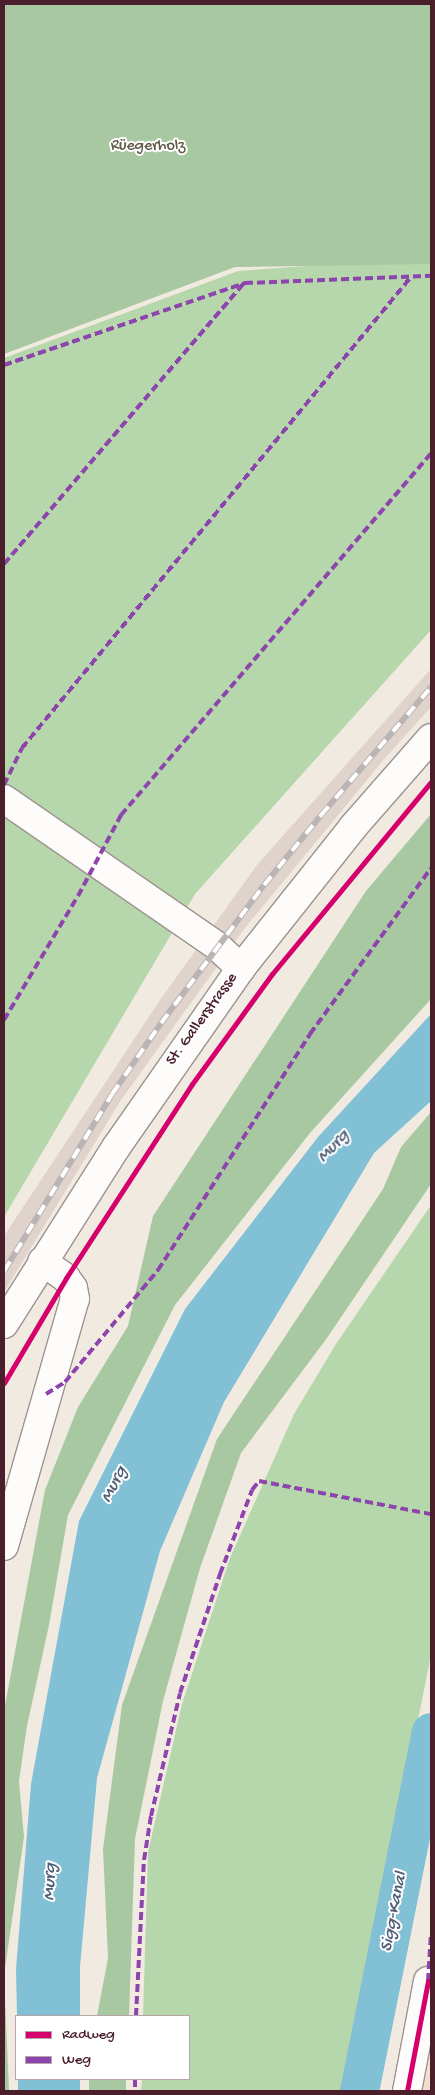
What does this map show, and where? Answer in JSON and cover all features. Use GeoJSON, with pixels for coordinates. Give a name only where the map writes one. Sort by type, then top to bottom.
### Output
{"type":"FeatureCollection","features":[{"type":"Feature","properties":{"kind":"main road","name":"St. Gallerstrasse"},"geometry":{"type":"LineString","coordinates":[[4,1324],[42,1261],[166,1073],[241,968],[353,827],[431,738]]}},
{"type":"Feature","properties":{"kind":"main road"},"geometry":{"type":"LineString","coordinates":[[4,799],[218,946],[241,968]]}},
{"type":"Feature","properties":{"kind":"main road"},"geometry":{"type":"LineString","coordinates":[[4,1546],[75,1299],[73,1288],[66,1278],[42,1261]]}},
{"type":"Feature","properties":{"kind":"main road"},"geometry":{"type":"LineString","coordinates":[[407,2091],[428,1981]]}},
{"type":"Feature","properties":{"kind":"shaded area"},"geometry":{"type":"Polygon","coordinates":[[[431,669],[431,707],[386,757],[244,929],[121,1100],[4,1292],[4,1236],[160,1000],[257,865],[431,669]]]}},
{"type":"Feature","properties":{"kind":"shaded area"},"geometry":{"type":"Polygon","coordinates":[[[431,1977],[431,2091],[407,2091],[431,1977]]]}},
{"type":"Feature","properties":{"kind":"green space","name":"Rüegerholz"},"geometry":{"type":"Polygon","coordinates":[[[4,4],[431,4],[431,264],[235,267],[4,354],[4,4]]]}},
{"type":"Feature","properties":{"kind":"green space"},"geometry":{"type":"Polygon","coordinates":[[[431,257],[431,630],[195,894],[4,1217],[4,358],[238,271],[431,257]]]}},
{"type":"Feature","properties":{"kind":"green space"},"geometry":{"type":"Polygon","coordinates":[[[431,814],[431,999],[310,1133],[175,1305],[68,1515],[49,1625],[27,1726],[19,1781],[24,1837],[4,1975],[4,1711],[45,1490],[78,1407],[128,1326],[153,1216],[366,891],[431,814]]]}},
{"type":"Feature","properties":{"kind":"green space"},"geometry":{"type":"Polygon","coordinates":[[[431,1112],[431,1184],[327,1338],[241,1453],[200,1568],[163,1701],[135,1839],[129,2015],[97,2015],[108,1958],[103,1849],[122,1705],[217,1439],[383,1189],[401,1147],[431,1112]]]}},
{"type":"Feature","properties":{"kind":"green space"},"geometry":{"type":"Polygon","coordinates":[[[431,1205],[431,1655],[343,2091],[141,2091],[142,2080],[190,2080],[190,2015],[143,2015],[148,1852],[182,1704],[230,1558],[294,1414],[336,1344],[431,1205]]]}},
{"type":"Feature","properties":{"kind":"green space"},"geometry":{"type":"Polygon","coordinates":[[[4,1976],[9,2091],[4,2091],[4,1976]]]}},
{"type":"Feature","properties":{"kind":"green space"},"geometry":{"type":"Polygon","coordinates":[[[89,2080],[126,2080],[126,2091],[89,2091],[89,2080]]]}},
{"type":"Feature","properties":{"kind":"water","name":"Murg"},"geometry":{"type":"Polygon","coordinates":[[[431,1014],[431,1101],[374,1153],[224,1402],[160,1551],[97,1778],[80,1967],[80,2015],[17,2015],[16,1969],[31,1784],[79,1521],[185,1309],[318,1137],[431,1014]]]}},
{"type":"Feature","properties":{"kind":"water"},"geometry":{"type":"Polygon","coordinates":[[[18,2080],[80,2080],[80,2091],[18,2091],[18,2080]]]}},
{"type":"Feature","properties":{"kind":"waterway","name":"Sigg-Kanal"},"geometry":{"type":"LineString","coordinates":[[359,2091],[431,1732]]}},
{"type":"Feature","properties":{"kind":"railway"},"geometry":{"type":"LineString","coordinates":[[4,1271],[112,1094],[161,1023],[264,885],[321,815],[431,687]]}},
{"type":"Feature","properties":{"kind":"marked path"},"geometry":{"type":"LineString","coordinates":[[4,365],[245,283],[431,276]]}},
{"type":"Feature","properties":{"kind":"marked path"},"geometry":{"type":"LineString","coordinates":[[4,785],[22,748],[411,277]]}},
{"type":"Feature","properties":{"kind":"marked path"},"geometry":{"type":"LineString","coordinates":[[4,564],[244,283]]}},
{"type":"Feature","properties":{"kind":"marked path"},"geometry":{"type":"LineString","coordinates":[[4,1020],[78,896],[121,815],[431,453]]}},
{"type":"Feature","properties":{"kind":"marked path"},"geometry":{"type":"LineString","coordinates":[[46,1394],[65,1382],[158,1270],[310,1034],[431,868]]}},
{"type":"Feature","properties":{"kind":"marked path"},"geometry":{"type":"LineString","coordinates":[[136,2015],[144,1860],[151,1816],[180,1693],[220,1574],[252,1490],[259,1481],[431,1514]]}},
{"type":"Feature","properties":{"kind":"marked path"},"geometry":{"type":"LineString","coordinates":[[428,1981],[431,1933]]}},
{"type":"Feature","properties":{"kind":"marked path"},"geometry":{"type":"LineString","coordinates":[[135,2080],[135,2091]]}},
{"type":"Feature","properties":{"kind":"cycle path"},"geometry":{"type":"LineString","coordinates":[[4,1383],[66,1278],[192,1084],[272,974],[431,782]]}},
{"type":"Feature","properties":{"kind":"cycle path"},"geometry":{"type":"LineString","coordinates":[[407,2091],[428,1981]]}}]}
